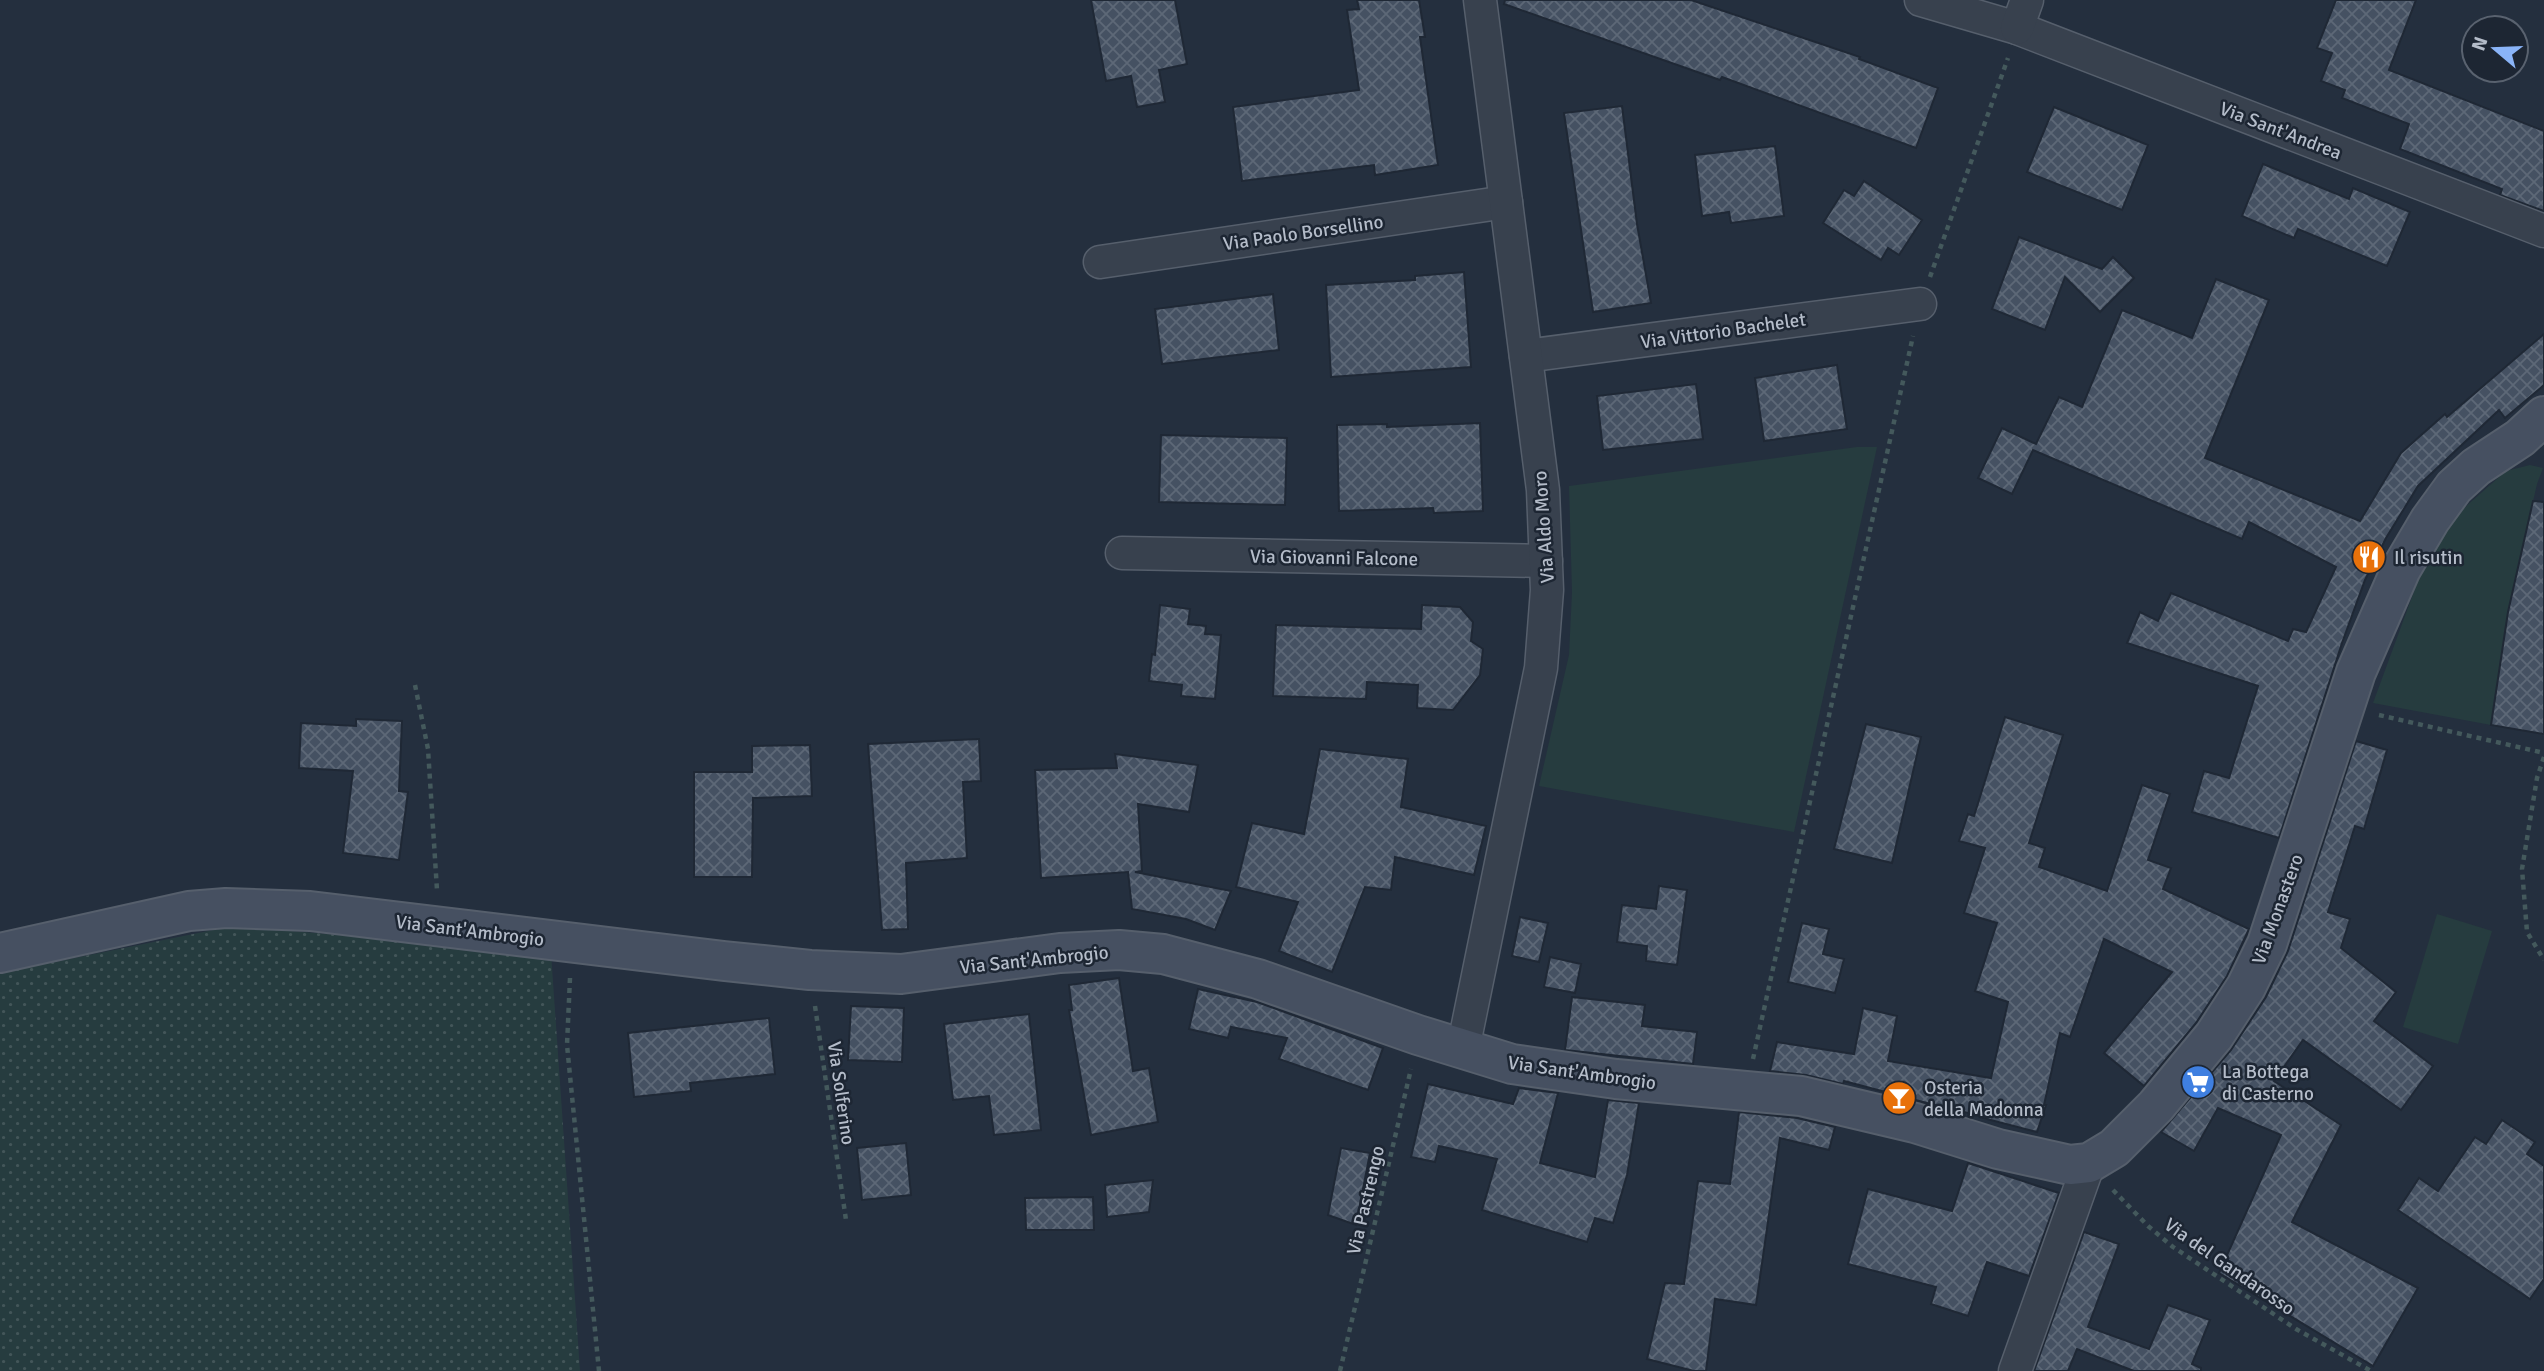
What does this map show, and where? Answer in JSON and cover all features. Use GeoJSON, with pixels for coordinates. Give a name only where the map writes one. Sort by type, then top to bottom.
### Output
{"type":"FeatureCollection","features":[{"type":"Feature","properties":{"kind":"street","name":"Via Aldo Moro"},"geometry":{"type":"LineString","coordinates":[[1463,1049],[1541,668],[1547,590],[1543,490],[1480,0]]}},
{"type":"Feature","properties":{"kind":"street","name":"Via Sant'Andrea"},"geometry":{"type":"LineString","coordinates":[[1921,0],[2022,14],[2544,231]]}},
{"type":"Feature","properties":{"kind":"street","name":"Via Paolo Borsellino"},"geometry":{"type":"LineString","coordinates":[[1100,262],[1506,202]]}},
{"type":"Feature","properties":{"kind":"street","name":"Via Vittorio Bachelet"},"geometry":{"type":"LineString","coordinates":[[1526,356],[1920,304]]}},
{"type":"Feature","properties":{"kind":"street","name":"Via Monastero"},"geometry":{"type":"LineString","coordinates":[[2090,1163],[2114,1148],[2157,1106],[2214,1036],[2246,987],[2272,931],[2344,707],[2378,620],[2402,569],[2430,520],[2454,487],[2476,467],[2536,430]]}},
{"type":"Feature","properties":{"kind":"street","name":"Via Giovanni Falcone"},"geometry":{"type":"LineString","coordinates":[[1122,553],[1546,561]]}},
{"type":"Feature","properties":{"kind":"street","name":"Via Sant'Ambrogio"},"geometry":{"type":"LineString","coordinates":[[0,953],[189,911],[226,908],[310,911],[810,970],[901,974],[1060,953],[1119,950],[1152,953],[1258,979],[1512,1064],[1616,1079],[1801,1096],[1915,1123],[1998,1149],[2070,1165],[2090,1163]]}},
{"type":"Feature","properties":{"kind":"street"},"geometry":{"type":"LineString","coordinates":[[2015,1371],[2090,1163]]}},
{"type":"Feature","properties":{"kind":"path"},"geometry":{"type":"LineString","coordinates":[[1746,1090],[1920,304],[2022,14]]}},
{"type":"Feature","properties":{"kind":"path"},"geometry":{"type":"LineString","coordinates":[[415,685],[428,749],[439,926]]}},
{"type":"Feature","properties":{"kind":"path"},"geometry":{"type":"LineString","coordinates":[[2344,707],[2544,755],[2537,778],[2522,870],[2527,932],[2544,960]]}},
{"type":"Feature","properties":{"kind":"path"},"geometry":{"type":"LineString","coordinates":[[572,943],[567,1045],[599,1371]]}},
{"type":"Feature","properties":{"kind":"path","name":"Via Solferino"},"geometry":{"type":"LineString","coordinates":[[810,970],[846,1220]]}},
{"type":"Feature","properties":{"kind":"path","name":"Via Pastrengo"},"geometry":{"type":"LineString","coordinates":[[1340,1371],[1419,1035]]}},
{"type":"Feature","properties":{"kind":"path","name":"Via del Gandarosso"},"geometry":{"type":"LineString","coordinates":[[2090,1163],[2148,1226],[2173,1247],[2296,1329],[2371,1371]]}},
{"type":"Feature","properties":{"kind":"green space"},"geometry":{"type":"Polygon","coordinates":[[[1857,447],[1877,447],[1794,832],[1539,786],[1569,655],[1572,592],[1569,486],[1857,447]]]}},
{"type":"Feature","properties":{"kind":"green space"},"geometry":{"type":"Polygon","coordinates":[[[2530,465],[2543,468],[2508,611],[2491,725],[2373,703],[2423,567],[2441,537],[2464,508],[2506,471],[2530,465]]]}},
{"type":"Feature","properties":{"kind":"green space"},"geometry":{"type":"Polygon","coordinates":[[[2437,914],[2492,931],[2458,1044],[2403,1027],[2437,914]]]}},
{"type":"Feature","properties":{"kind":"green space"},"geometry":{"type":"Polygon","coordinates":[[[233,926],[551,953],[580,1371],[0,1371],[0,973],[233,926]]]}},
{"type":"Feature","properties":{"kind":"building"},"geometry":{"type":"Polygon","coordinates":[[[1091,0],[1175,0],[1187,64],[1159,70],[1165,102],[1137,107],[1131,76],[1106,81],[1091,0]]]}},
{"type":"Feature","properties":{"kind":"building"},"geometry":{"type":"Polygon","coordinates":[[[1357,0],[1419,0],[1425,37],[1420,37],[1438,165],[1375,175],[1374,165],[1242,181],[1233,107],[1359,90],[1347,10],[1359,9],[1357,0]]]}},
{"type":"Feature","properties":{"kind":"building"},"geometry":{"type":"Polygon","coordinates":[[[1505,0],[1691,0],[1860,57],[1859,59],[1938,88],[1916,148],[1722,77],[1720,80],[1504,4],[1505,0]]]}},
{"type":"Feature","properties":{"kind":"building"},"geometry":{"type":"Polygon","coordinates":[[[2336,0],[2416,0],[2389,70],[2544,131],[2544,211],[2500,195],[2502,189],[2400,149],[2409,124],[2342,98],[2345,90],[2321,81],[2332,53],[2317,48],[2336,0]]]}},
{"type":"Feature","properties":{"kind":"building"},"geometry":{"type":"Polygon","coordinates":[[[1622,106],[1637,224],[1651,303],[1593,312],[1564,113],[1622,106]]]}},
{"type":"Feature","properties":{"kind":"building"},"geometry":{"type":"Polygon","coordinates":[[[2054,107],[2148,145],[2122,210],[2027,172],[2054,107]]]}},
{"type":"Feature","properties":{"kind":"building"},"geometry":{"type":"Polygon","coordinates":[[[1775,146],[1784,216],[1731,223],[1729,212],[1702,216],[1695,155],[1775,146]]]}},
{"type":"Feature","properties":{"kind":"building"},"geometry":{"type":"Polygon","coordinates":[[[2263,164],[2349,199],[2353,188],[2410,212],[2387,266],[2298,229],[2294,238],[2242,216],[2263,164]]]}},
{"type":"Feature","properties":{"kind":"building"},"geometry":{"type":"Polygon","coordinates":[[[1864,181],[1922,220],[1899,255],[1888,248],[1881,260],[1823,223],[1844,190],[1854,196],[1864,181]]]}},
{"type":"Feature","properties":{"kind":"building"},"geometry":{"type":"Polygon","coordinates":[[[2019,237],[2102,269],[2113,257],[2134,278],[2100,312],[2065,277],[2045,330],[1992,309],[2019,237]]]}},
{"type":"Feature","properties":{"kind":"building"},"geometry":{"type":"Polygon","coordinates":[[[1464,272],[1471,367],[1331,377],[1326,285],[1415,280],[1415,276],[1464,272]]]}},
{"type":"Feature","properties":{"kind":"building"},"geometry":{"type":"Polygon","coordinates":[[[2216,279],[2269,300],[2205,458],[2360,521],[2401,453],[2544,334],[2544,385],[2505,418],[2499,410],[2418,486],[2386,538],[2365,580],[2342,643],[2279,838],[2192,812],[2204,771],[2229,778],[2258,686],[2127,643],[2140,612],[2158,621],[2171,593],[2288,641],[2293,629],[2306,632],[2336,567],[2249,522],[2242,539],[2033,450],[2012,494],[1978,478],[2002,428],[2036,444],[2059,397],[2082,407],[2122,310],[2192,338],[2216,279]]]}},
{"type":"Feature","properties":{"kind":"building"},"geometry":{"type":"Polygon","coordinates":[[[1273,294],[1279,350],[1162,364],[1155,309],[1273,294]]]}},
{"type":"Feature","properties":{"kind":"building"},"geometry":{"type":"Polygon","coordinates":[[[1837,365],[1847,429],[1764,441],[1755,378],[1837,365]]]}},
{"type":"Feature","properties":{"kind":"building"},"geometry":{"type":"Polygon","coordinates":[[[1696,384],[1703,439],[1603,450],[1597,396],[1696,384]]]}},
{"type":"Feature","properties":{"kind":"building"},"geometry":{"type":"Polygon","coordinates":[[[1480,423],[1483,511],[1434,513],[1433,508],[1339,511],[1337,425],[1387,424],[1387,427],[1480,423]]]}},
{"type":"Feature","properties":{"kind":"building"},"geometry":{"type":"Polygon","coordinates":[[[1161,435],[1287,438],[1285,505],[1159,502],[1161,435]]]}},
{"type":"Feature","properties":{"kind":"building"},"geometry":{"type":"Polygon","coordinates":[[[2533,501],[2544,502],[2544,734],[2491,725],[2508,612],[2533,501]]]}},
{"type":"Feature","properties":{"kind":"building"},"geometry":{"type":"Polygon","coordinates":[[[1160,605],[1190,609],[1188,624],[1206,626],[1205,634],[1221,635],[1215,699],[1181,696],[1182,685],[1149,681],[1152,654],[1155,655],[1160,605]]]}},
{"type":"Feature","properties":{"kind":"building"},"geometry":{"type":"Polygon","coordinates":[[[1422,605],[1460,607],[1473,622],[1471,641],[1483,649],[1480,675],[1453,710],[1417,708],[1418,685],[1367,682],[1366,699],[1273,696],[1276,625],[1421,629],[1422,605]]]}},
{"type":"Feature","properties":{"kind":"building"},"geometry":{"type":"Polygon","coordinates":[[[2005,717],[2063,735],[2029,843],[2045,848],[2039,867],[2107,891],[2142,785],[2170,794],[2148,860],[2171,868],[2163,889],[2249,929],[2227,976],[2196,1023],[2144,1086],[2104,1053],[2172,972],[2104,939],[2070,1037],[2060,1033],[2046,1105],[2037,1132],[1983,1118],[1983,1115],[1957,1111],[1844,1081],[1843,1084],[1806,1075],[1770,1071],[1777,1042],[1854,1054],[1863,1008],[1897,1016],[1888,1061],[1991,1078],[2008,1002],[1975,991],[1997,923],[1964,913],[1985,848],[1959,841],[1968,814],[1974,816],[2005,717]]]}},
{"type":"Feature","properties":{"kind":"building"},"geometry":{"type":"Polygon","coordinates":[[[356,719],[402,721],[399,791],[408,792],[399,860],[343,853],[353,771],[299,768],[301,723],[356,726],[356,719]]]}},
{"type":"Feature","properties":{"kind":"building"},"geometry":{"type":"Polygon","coordinates":[[[1866,724],[1921,737],[1892,863],[1834,849],[1866,724]]]}},
{"type":"Feature","properties":{"kind":"building"},"geometry":{"type":"Polygon","coordinates":[[[979,739],[981,781],[963,782],[967,858],[906,863],[908,929],[882,930],[868,744],[979,739]]]}},
{"type":"Feature","properties":{"kind":"building"},"geometry":{"type":"Polygon","coordinates":[[[2356,741],[2387,750],[2364,829],[2355,826],[2328,912],[2350,919],[2341,948],[2396,992],[2374,1021],[2433,1066],[2401,1110],[2303,1040],[2274,1081],[2341,1125],[2292,1222],[2418,1288],[2373,1366],[2219,1273],[2281,1135],[2218,1108],[2194,1151],[2161,1132],[2231,1050],[2266,997],[2288,951],[2356,741]]]}},
{"type":"Feature","properties":{"kind":"building"},"geometry":{"type":"Polygon","coordinates":[[[810,745],[812,796],[753,798],[752,877],[694,877],[694,772],[752,772],[752,746],[810,745]]]}},
{"type":"Feature","properties":{"kind":"building"},"geometry":{"type":"Polygon","coordinates":[[[1320,749],[1408,759],[1401,807],[1486,826],[1474,875],[1395,857],[1391,890],[1365,887],[1332,972],[1279,951],[1298,902],[1236,887],[1252,823],[1304,834],[1320,749]]]}},
{"type":"Feature","properties":{"kind":"building"},"geometry":{"type":"Polygon","coordinates":[[[1115,754],[1198,765],[1189,812],[1138,804],[1142,871],[1135,872],[1231,891],[1215,930],[1186,919],[1132,909],[1128,872],[1041,878],[1035,770],[1117,768],[1115,754]]]}},
{"type":"Feature","properties":{"kind":"building"},"geometry":{"type":"Polygon","coordinates":[[[1659,886],[1687,890],[1677,965],[1646,961],[1647,946],[1617,942],[1622,905],[1656,909],[1659,886]]]}},
{"type":"Feature","properties":{"kind":"building"},"geometry":{"type":"Polygon","coordinates":[[[1520,917],[1548,923],[1539,962],[1512,956],[1520,917]]]}},
{"type":"Feature","properties":{"kind":"building"},"geometry":{"type":"Polygon","coordinates":[[[1802,923],[1829,929],[1823,954],[1844,959],[1835,993],[1788,982],[1802,923]]]}},
{"type":"Feature","properties":{"kind":"building"},"geometry":{"type":"Polygon","coordinates":[[[1550,957],[1581,964],[1575,993],[1544,987],[1550,957]]]}},
{"type":"Feature","properties":{"kind":"building"},"geometry":{"type":"Polygon","coordinates":[[[1119,978],[1133,1071],[1149,1068],[1158,1122],[1091,1135],[1069,1010],[1072,1010],[1069,985],[1119,978]]]}},
{"type":"Feature","properties":{"kind":"building"},"geometry":{"type":"Polygon","coordinates":[[[1198,989],[1257,1002],[1383,1048],[1368,1090],[1279,1059],[1287,1038],[1231,1027],[1228,1038],[1189,1029],[1198,989]]]}},
{"type":"Feature","properties":{"kind":"building"},"geometry":{"type":"Polygon","coordinates":[[[1572,997],[1645,1005],[1642,1026],[1697,1032],[1693,1064],[1565,1050],[1572,997]]]}},
{"type":"Feature","properties":{"kind":"building"},"geometry":{"type":"Polygon","coordinates":[[[851,1006],[904,1008],[902,1062],[848,1060],[851,1006]]]}},
{"type":"Feature","properties":{"kind":"building"},"geometry":{"type":"Polygon","coordinates":[[[1029,1014],[1041,1130],[994,1135],[989,1096],[953,1100],[944,1024],[1029,1014]]]}},
{"type":"Feature","properties":{"kind":"building"},"geometry":{"type":"Polygon","coordinates":[[[769,1018],[775,1074],[690,1083],[691,1091],[634,1097],[628,1033],[769,1018]]]}},
{"type":"Feature","properties":{"kind":"building"},"geometry":{"type":"Polygon","coordinates":[[[1428,1084],[1513,1104],[1519,1088],[1558,1093],[1540,1163],[1595,1177],[1608,1100],[1639,1103],[1627,1175],[1613,1223],[1595,1218],[1587,1242],[1482,1210],[1497,1159],[1439,1146],[1435,1162],[1411,1157],[1428,1084]]]}},
{"type":"Feature","properties":{"kind":"building"},"geometry":{"type":"Polygon","coordinates":[[[1739,1112],[1797,1118],[1835,1127],[1829,1150],[1780,1138],[1756,1305],[1715,1299],[1706,1371],[1694,1371],[1647,1359],[1665,1283],[1684,1284],[1698,1181],[1730,1184],[1739,1112]]]}},
{"type":"Feature","properties":{"kind":"building"},"geometry":{"type":"Polygon","coordinates":[[[2502,1120],[2535,1142],[2527,1154],[2544,1166],[2544,1279],[2530,1299],[2398,1210],[2419,1178],[2438,1191],[2475,1137],[2486,1144],[2502,1120]]]}},
{"type":"Feature","properties":{"kind":"building"},"geometry":{"type":"Polygon","coordinates":[[[906,1143],[911,1195],[862,1200],[857,1148],[906,1143]]]}},
{"type":"Feature","properties":{"kind":"building"},"geometry":{"type":"Polygon","coordinates":[[[1341,1148],[1370,1153],[1356,1225],[1328,1215],[1341,1148]]]}},
{"type":"Feature","properties":{"kind":"building"},"geometry":{"type":"Polygon","coordinates":[[[1968,1163],[2059,1193],[2029,1276],[1987,1262],[1968,1316],[1931,1304],[1936,1287],[1848,1264],[1868,1189],[1952,1211],[1968,1163]]]}},
{"type":"Feature","properties":{"kind":"building"},"geometry":{"type":"Polygon","coordinates":[[[1153,1180],[1149,1212],[1107,1217],[1105,1185],[1153,1180]]]}},
{"type":"Feature","properties":{"kind":"building"},"geometry":{"type":"Polygon","coordinates":[[[1093,1197],[1094,1230],[1026,1230],[1025,1198],[1093,1197]]]}},
{"type":"Feature","properties":{"kind":"building"},"geometry":{"type":"Polygon","coordinates":[[[2084,1232],[2119,1244],[2088,1327],[2149,1349],[2168,1305],[2210,1320],[2192,1364],[2201,1368],[2201,1371],[2134,1371],[2077,1349],[2068,1371],[2034,1371],[2084,1232]]]}},
{"type":"Feature","properties":{"kind":"place","name":"Il risutin"},"geometry":{"type":"Point","coordinates":[2369,557]}},
{"type":"Feature","properties":{"kind":"place","name":"La Bottega di Casterno"},"geometry":{"type":"Point","coordinates":[2198,1082]}},
{"type":"Feature","properties":{"kind":"place","name":"Osteria della Madonna"},"geometry":{"type":"Point","coordinates":[1899,1098]}}]}
